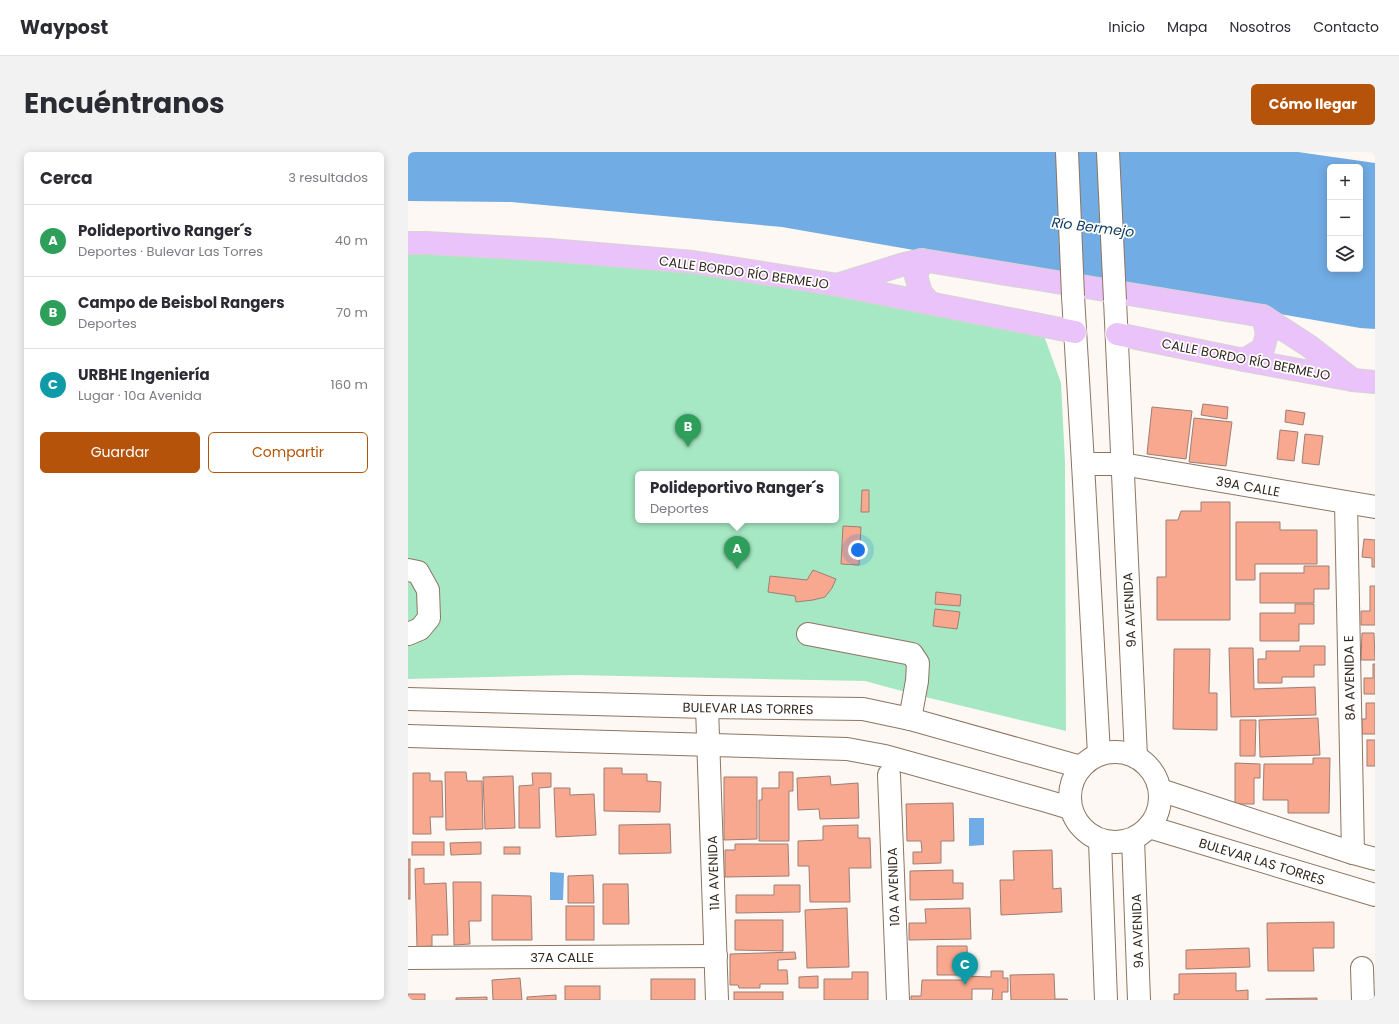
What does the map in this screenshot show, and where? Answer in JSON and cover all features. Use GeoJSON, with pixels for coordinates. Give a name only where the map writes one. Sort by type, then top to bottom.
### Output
{"type":"FeatureCollection","features":[{"type":"Feature","properties":{"kind":"main road","name":"CALLE BORDO RÍO BERMEJO"},"geometry":{"type":"LineString","coordinates":[[408,243],[550,250],[693,262],[838,285],[1075,332]]}},
{"type":"Feature","properties":{"kind":"main road"},"geometry":{"type":"LineString","coordinates":[[838,285],[922,260],[1263,316],[1309,346],[1353,380]]}},
{"type":"Feature","properties":{"kind":"main road"},"geometry":{"type":"LineString","coordinates":[[922,260],[916,276],[921,293],[930,303]]}},
{"type":"Feature","properties":{"kind":"main road"},"geometry":{"type":"LineString","coordinates":[[1244,360],[1263,349],[1267,334],[1263,316]]}},
{"type":"Feature","properties":{"kind":"main road","name":"CALLE BORDO RÍO BERMEJO"},"geometry":{"type":"LineString","coordinates":[[1117,334],[1244,360],[1353,380],[1375,382]]}},
{"type":"Feature","properties":{"kind":"street"},"geometry":{"type":"LineString","coordinates":[[1067,152],[1073,296],[1099,754]]}},
{"type":"Feature","properties":{"kind":"street","name":"9A AVENIDA"},"geometry":{"type":"LineString","coordinates":[[1108,152],[1136,757]]}},
{"type":"Feature","properties":{"kind":"street"},"geometry":{"type":"LineString","coordinates":[[1083,464],[1122,464]]}},
{"type":"Feature","properties":{"kind":"street","name":"39A CALLE"},"geometry":{"type":"LineString","coordinates":[[1122,464],[1375,507]]}},
{"type":"Feature","properties":{"kind":"street","name":"8A AVENIDA E"},"geometry":{"type":"LineString","coordinates":[[1346,503],[1353,853]]}},
{"type":"Feature","properties":{"kind":"street"},"geometry":{"type":"LineString","coordinates":[[408,570],[418,572],[428,590],[429,618],[420,629],[408,634]]}},
{"type":"Feature","properties":{"kind":"street"},"geometry":{"type":"LineString","coordinates":[[808,634],[912,654],[918,663],[917,681],[910,719]]}},
{"type":"Feature","properties":{"kind":"street","name":"BULEVAR LAS TORRES"},"geometry":{"type":"LineString","coordinates":[[408,699],[707,707],[863,709],[910,719],[1081,766]]}},
{"type":"Feature","properties":{"kind":"street"},"geometry":{"type":"LineString","coordinates":[[707,707],[708,745]]}},
{"type":"Feature","properties":{"kind":"street"},"geometry":{"type":"LineString","coordinates":[[408,736],[846,749],[885,756],[1070,808]]}},
{"type":"Feature","properties":{"kind":"street","name":"11A AVENIDA"},"geometry":{"type":"LineString","coordinates":[[708,745],[717,1000]]}},
{"type":"Feature","properties":{"kind":"street"},"geometry":{"type":"LineString","coordinates":[[1124,752],[1136,757],[1147,765],[1156,777],[1160,790],[1160,804],[1156,816],[1141,833],[1122,842],[1111,843],[1100,841],[1087,833],[1076,822],[1070,808],[1069,793],[1073,779],[1081,766],[1089,759],[1099,754],[1124,752]]}},
{"type":"Feature","properties":{"kind":"street","name":"10A AVENIDA"},"geometry":{"type":"LineString","coordinates":[[889,775],[898,1000]]}},
{"type":"Feature","properties":{"kind":"street"},"geometry":{"type":"LineString","coordinates":[[1160,790],[1375,859]]}},
{"type":"Feature","properties":{"kind":"street","name":"9A AVENIDA"},"geometry":{"type":"LineString","coordinates":[[1139,1000],[1141,833]]}},
{"type":"Feature","properties":{"kind":"street","name":"BULEVAR LAS TORRES"},"geometry":{"type":"LineString","coordinates":[[1141,833],[1375,895]]}},
{"type":"Feature","properties":{"kind":"street"},"geometry":{"type":"LineString","coordinates":[[1100,841],[1106,1000]]}},
{"type":"Feature","properties":{"kind":"street","name":"37A CALLE"},"geometry":{"type":"LineString","coordinates":[[408,958],[716,956]]}},
{"type":"Feature","properties":{"kind":"street"},"geometry":{"type":"LineString","coordinates":[[1362,968],[1363,1000]]}},
{"type":"Feature","properties":{"kind":"green space"},"geometry":{"type":"Polygon","coordinates":[[[408,247],[717,271],[1042,330],[1061,383],[1065,462],[1066,731],[865,681],[574,675],[408,679],[408,247]]]}},
{"type":"Feature","properties":{"kind":"water","name":"Río Bermejo"},"geometry":{"type":"Polygon","coordinates":[[[408,152],[1298,152],[1375,163],[1375,329],[1360,328],[782,227],[511,202],[408,201],[408,152]]]}},
{"type":"Feature","properties":{"kind":"water"},"geometry":{"type":"Polygon","coordinates":[[[969,818],[984,818],[984,845],[969,846],[969,818]]]}},
{"type":"Feature","properties":{"kind":"water"},"geometry":{"type":"Polygon","coordinates":[[[550,872],[564,873],[563,900],[550,900],[550,872]]]}},
{"type":"Feature","properties":{"kind":"building"},"geometry":{"type":"Polygon","coordinates":[[[1203,404],[1228,407],[1227,419],[1201,415],[1203,404]]]}},
{"type":"Feature","properties":{"kind":"building"},"geometry":{"type":"Polygon","coordinates":[[[1152,407],[1192,411],[1186,459],[1147,454],[1152,407]]]}},
{"type":"Feature","properties":{"kind":"building"},"geometry":{"type":"Polygon","coordinates":[[[1286,410],[1305,413],[1303,425],[1285,422],[1286,410]]]}},
{"type":"Feature","properties":{"kind":"building"},"geometry":{"type":"Polygon","coordinates":[[[1194,418],[1232,422],[1226,466],[1189,462],[1194,418]]]}},
{"type":"Feature","properties":{"kind":"building"},"geometry":{"type":"Polygon","coordinates":[[[1280,430],[1298,432],[1294,461],[1277,459],[1280,430]]]}},
{"type":"Feature","properties":{"kind":"building"},"geometry":{"type":"Polygon","coordinates":[[[1305,434],[1323,436],[1319,465],[1302,463],[1305,434]]]}},
{"type":"Feature","properties":{"kind":"building"},"geometry":{"type":"Polygon","coordinates":[[[862,490],[869,490],[869,512],[861,512],[862,490]]]}},
{"type":"Feature","properties":{"kind":"building"},"geometry":{"type":"Polygon","coordinates":[[[1201,502],[1230,502],[1230,620],[1157,620],[1157,577],[1166,577],[1166,520],[1178,520],[1181,511],[1201,511],[1201,502]]]}},
{"type":"Feature","properties":{"kind":"building"},"geometry":{"type":"Polygon","coordinates":[[[1236,522],[1280,522],[1280,530],[1317,530],[1317,564],[1255,564],[1255,580],[1236,580],[1236,522]]]}},
{"type":"Feature","properties":{"kind":"building"},"geometry":{"type":"Polygon","coordinates":[[[843,526],[861,527],[859,565],[841,564],[843,526]]]}},
{"type":"Feature","properties":{"kind":"building"},"geometry":{"type":"Polygon","coordinates":[[[1364,539],[1375,540],[1375,567],[1372,567],[1372,558],[1362,557],[1364,539]]]}},
{"type":"Feature","properties":{"kind":"building"},"geometry":{"type":"Polygon","coordinates":[[[1304,566],[1329,566],[1329,589],[1314,589],[1314,603],[1260,603],[1260,573],[1304,573],[1304,566]]]}},
{"type":"Feature","properties":{"kind":"building"},"geometry":{"type":"Polygon","coordinates":[[[813,570],[836,579],[832,588],[825,597],[796,602],[795,596],[768,592],[770,576],[807,580],[813,570]]]}},
{"type":"Feature","properties":{"kind":"building"},"geometry":{"type":"Polygon","coordinates":[[[1370,586],[1375,586],[1375,625],[1361,625],[1361,611],[1370,611],[1370,586]]]}},
{"type":"Feature","properties":{"kind":"building"},"geometry":{"type":"Polygon","coordinates":[[[936,592],[961,595],[960,606],[935,604],[936,592]]]}},
{"type":"Feature","properties":{"kind":"building"},"geometry":{"type":"Polygon","coordinates":[[[1295,604],[1314,604],[1314,624],[1299,624],[1299,641],[1260,641],[1260,613],[1295,613],[1295,604]]]}},
{"type":"Feature","properties":{"kind":"building"},"geometry":{"type":"Polygon","coordinates":[[[935,609],[960,612],[957,629],[933,626],[935,609]]]}},
{"type":"Feature","properties":{"kind":"building"},"geometry":{"type":"Polygon","coordinates":[[[1362,633],[1374,633],[1375,660],[1361,660],[1362,633]]]}},
{"type":"Feature","properties":{"kind":"building"},"geometry":{"type":"Polygon","coordinates":[[[1300,646],[1325,646],[1325,665],[1314,665],[1314,677],[1282,677],[1282,683],[1258,683],[1258,659],[1266,659],[1266,651],[1300,651],[1300,646]]]}},
{"type":"Feature","properties":{"kind":"building"},"geometry":{"type":"Polygon","coordinates":[[[1229,648],[1253,648],[1254,689],[1315,687],[1316,715],[1231,717],[1229,648]]]}},
{"type":"Feature","properties":{"kind":"building"},"geometry":{"type":"Polygon","coordinates":[[[1174,649],[1210,649],[1209,693],[1217,693],[1217,730],[1173,729],[1174,649]]]}},
{"type":"Feature","properties":{"kind":"building"},"geometry":{"type":"Polygon","coordinates":[[[1373,664],[1375,664],[1375,694],[1364,694],[1364,678],[1373,678],[1373,664]]]}},
{"type":"Feature","properties":{"kind":"building"},"geometry":{"type":"Polygon","coordinates":[[[1366,703],[1375,703],[1375,734],[1362,734],[1362,719],[1366,719],[1366,703]]]}},
{"type":"Feature","properties":{"kind":"building"},"geometry":{"type":"Polygon","coordinates":[[[1318,718],[1320,755],[1260,757],[1259,720],[1318,718]]]}},
{"type":"Feature","properties":{"kind":"building"},"geometry":{"type":"Polygon","coordinates":[[[1240,720],[1256,720],[1255,756],[1240,756],[1240,720]]]}},
{"type":"Feature","properties":{"kind":"building"},"geometry":{"type":"Polygon","coordinates":[[[1367,740],[1375,740],[1375,766],[1367,766],[1367,740]]]}},
{"type":"Feature","properties":{"kind":"building"},"geometry":{"type":"Polygon","coordinates":[[[1313,758],[1330,758],[1329,813],[1288,813],[1288,800],[1263,800],[1264,764],[1313,764],[1313,758]]]}},
{"type":"Feature","properties":{"kind":"building"},"geometry":{"type":"Polygon","coordinates":[[[1235,763],[1260,764],[1260,778],[1254,778],[1254,804],[1235,804],[1235,763]]]}},
{"type":"Feature","properties":{"kind":"building"},"geometry":{"type":"Polygon","coordinates":[[[604,768],[622,768],[622,774],[647,774],[647,781],[661,782],[660,812],[604,811],[604,768]]]}},
{"type":"Feature","properties":{"kind":"building"},"geometry":{"type":"Polygon","coordinates":[[[445,772],[466,772],[467,781],[482,781],[483,829],[446,830],[445,772]]]}},
{"type":"Feature","properties":{"kind":"building"},"geometry":{"type":"Polygon","coordinates":[[[779,772],[793,772],[793,791],[789,791],[789,841],[759,841],[759,800],[762,800],[762,788],[779,788],[779,772]]]}},
{"type":"Feature","properties":{"kind":"building"},"geometry":{"type":"Polygon","coordinates":[[[413,773],[430,773],[430,781],[442,781],[443,817],[430,817],[431,834],[413,834],[413,773]]]}},
{"type":"Feature","properties":{"kind":"building"},"geometry":{"type":"Polygon","coordinates":[[[532,773],[551,773],[551,787],[539,788],[540,828],[519,828],[519,786],[533,785],[532,773]]]}},
{"type":"Feature","properties":{"kind":"building"},"geometry":{"type":"Polygon","coordinates":[[[513,776],[515,828],[485,829],[483,777],[513,776]]]}},
{"type":"Feature","properties":{"kind":"building"},"geometry":{"type":"Polygon","coordinates":[[[830,776],[831,785],[858,783],[859,818],[820,819],[819,809],[798,810],[797,778],[830,776]]]}},
{"type":"Feature","properties":{"kind":"building"},"geometry":{"type":"Polygon","coordinates":[[[724,777],[757,777],[757,839],[724,840],[724,777]]]}},
{"type":"Feature","properties":{"kind":"building"},"geometry":{"type":"Polygon","coordinates":[[[554,788],[570,788],[570,795],[594,794],[596,835],[556,837],[554,788]]]}},
{"type":"Feature","properties":{"kind":"building"},"geometry":{"type":"Polygon","coordinates":[[[953,803],[954,841],[941,841],[941,863],[913,864],[913,852],[922,852],[921,841],[907,841],[906,804],[953,803]]]}},
{"type":"Feature","properties":{"kind":"building"},"geometry":{"type":"Polygon","coordinates":[[[670,824],[671,853],[619,854],[619,825],[670,824]]]}},
{"type":"Feature","properties":{"kind":"building"},"geometry":{"type":"Polygon","coordinates":[[[858,825],[858,838],[870,838],[871,868],[849,868],[850,902],[810,902],[809,866],[798,866],[798,841],[823,840],[823,826],[858,825]]]}},
{"type":"Feature","properties":{"kind":"building"},"geometry":{"type":"Polygon","coordinates":[[[412,842],[444,842],[444,855],[412,855],[412,842]]]}},
{"type":"Feature","properties":{"kind":"building"},"geometry":{"type":"Polygon","coordinates":[[[481,842],[481,854],[451,855],[450,843],[481,842]]]}},
{"type":"Feature","properties":{"kind":"building"},"geometry":{"type":"Polygon","coordinates":[[[735,844],[788,844],[789,876],[725,877],[725,850],[735,850],[735,844]]]}},
{"type":"Feature","properties":{"kind":"building"},"geometry":{"type":"Polygon","coordinates":[[[504,847],[520,847],[520,854],[504,854],[504,847]]]}},
{"type":"Feature","properties":{"kind":"building"},"geometry":{"type":"Polygon","coordinates":[[[1052,850],[1053,889],[1061,888],[1062,912],[1001,915],[1000,880],[1014,880],[1013,851],[1052,850]]]}},
{"type":"Feature","properties":{"kind":"building"},"geometry":{"type":"Polygon","coordinates":[[[408,859],[410,859],[410,899],[408,899],[408,859]]]}},
{"type":"Feature","properties":{"kind":"building"},"geometry":{"type":"Polygon","coordinates":[[[424,868],[424,884],[446,883],[448,935],[432,935],[432,946],[417,947],[415,869],[424,868]]]}},
{"type":"Feature","properties":{"kind":"building"},"geometry":{"type":"Polygon","coordinates":[[[953,870],[953,883],[963,883],[963,899],[910,900],[910,871],[953,870]]]}},
{"type":"Feature","properties":{"kind":"building"},"geometry":{"type":"Polygon","coordinates":[[[593,875],[594,903],[568,903],[568,876],[593,875]]]}},
{"type":"Feature","properties":{"kind":"building"},"geometry":{"type":"Polygon","coordinates":[[[453,882],[481,882],[481,921],[469,921],[470,944],[454,945],[453,882]]]}},
{"type":"Feature","properties":{"kind":"building"},"geometry":{"type":"Polygon","coordinates":[[[603,884],[628,884],[629,924],[603,924],[603,884]]]}},
{"type":"Feature","properties":{"kind":"building"},"geometry":{"type":"Polygon","coordinates":[[[774,885],[800,885],[800,912],[736,913],[736,895],[774,895],[774,885]]]}},
{"type":"Feature","properties":{"kind":"building"},"geometry":{"type":"Polygon","coordinates":[[[492,895],[531,896],[532,940],[492,940],[492,895]]]}},
{"type":"Feature","properties":{"kind":"building"},"geometry":{"type":"Polygon","coordinates":[[[566,906],[594,906],[594,940],[566,940],[566,906]]]}},
{"type":"Feature","properties":{"kind":"building"},"geometry":{"type":"Polygon","coordinates":[[[847,908],[849,967],[807,968],[805,910],[847,908]]]}},
{"type":"Feature","properties":{"kind":"building"},"geometry":{"type":"Polygon","coordinates":[[[970,908],[971,939],[909,940],[909,923],[926,923],[925,909],[970,908]]]}},
{"type":"Feature","properties":{"kind":"building"},"geometry":{"type":"Polygon","coordinates":[[[735,920],[783,920],[783,951],[735,950],[735,920]]]}},
{"type":"Feature","properties":{"kind":"building"},"geometry":{"type":"Polygon","coordinates":[[[1334,922],[1334,948],[1313,948],[1314,971],[1268,971],[1267,923],[1334,922]]]}},
{"type":"Feature","properties":{"kind":"building"},"geometry":{"type":"Polygon","coordinates":[[[937,946],[967,946],[968,975],[937,975],[937,946]]]}},
{"type":"Feature","properties":{"kind":"building"},"geometry":{"type":"Polygon","coordinates":[[[1249,948],[1250,967],[1186,969],[1186,950],[1249,948]]]}},
{"type":"Feature","properties":{"kind":"building"},"geometry":{"type":"Polygon","coordinates":[[[795,952],[796,959],[778,960],[778,970],[787,970],[788,984],[760,984],[760,988],[739,988],[738,985],[730,985],[730,954],[795,952]]]}},
{"type":"Feature","properties":{"kind":"building"},"geometry":{"type":"Polygon","coordinates":[[[991,971],[1003,971],[1003,978],[1008,978],[1008,992],[1002,992],[1002,1000],[992,1000],[993,989],[972,989],[972,1000],[911,1000],[911,996],[921,996],[922,980],[963,980],[963,976],[991,977],[991,971]]]}},
{"type":"Feature","properties":{"kind":"building"},"geometry":{"type":"Polygon","coordinates":[[[852,972],[868,972],[868,1000],[824,1000],[824,979],[852,979],[852,972]]]}},
{"type":"Feature","properties":{"kind":"building"},"geometry":{"type":"Polygon","coordinates":[[[1236,973],[1236,991],[1248,990],[1248,1000],[1174,1000],[1174,994],[1179,994],[1179,974],[1236,973]]]}},
{"type":"Feature","properties":{"kind":"building"},"geometry":{"type":"Polygon","coordinates":[[[1054,974],[1055,999],[1068,1000],[1011,1000],[1010,975],[1054,974]]]}},
{"type":"Feature","properties":{"kind":"building"},"geometry":{"type":"Polygon","coordinates":[[[818,976],[818,988],[799,988],[799,977],[818,976]]]}},
{"type":"Feature","properties":{"kind":"building"},"geometry":{"type":"Polygon","coordinates":[[[520,978],[522,1000],[493,1000],[492,980],[520,978]]]}},
{"type":"Feature","properties":{"kind":"building"},"geometry":{"type":"Polygon","coordinates":[[[651,979],[695,979],[695,1000],[651,1000],[651,979]]]}},
{"type":"Feature","properties":{"kind":"building"},"geometry":{"type":"Polygon","coordinates":[[[565,986],[600,986],[600,1000],[565,1000],[565,986]]]}},
{"type":"Feature","properties":{"kind":"building"},"geometry":{"type":"Polygon","coordinates":[[[734,992],[783,992],[783,1000],[734,1000],[734,992]]]}},
{"type":"Feature","properties":{"kind":"building"},"geometry":{"type":"Polygon","coordinates":[[[408,994],[425,994],[425,1000],[408,1000],[408,994]]]}},
{"type":"Feature","properties":{"kind":"building"},"geometry":{"type":"Polygon","coordinates":[[[556,995],[556,1000],[527,1000],[527,997],[556,995]]]}},
{"type":"Feature","properties":{"kind":"building"},"geometry":{"type":"Polygon","coordinates":[[[487,997],[487,1000],[456,1000],[456,998],[487,997]]]}},
{"type":"Feature","properties":{"kind":"building"},"geometry":{"type":"Polygon","coordinates":[[[1317,998],[1317,1000],[1266,1000],[1266,999],[1317,998]]]}},
{"type":"Feature","properties":{"kind":"place","name":"Campo de Beisbol Rangers"},"geometry":{"type":"Point","coordinates":[688,447]}},
{"type":"Feature","properties":{"kind":"place","name":"Polideportivo Ranger´s"},"geometry":{"type":"Point","coordinates":[737,569]}},
{"type":"Feature","properties":{"kind":"place","name":"URBHE Ingeniería"},"geometry":{"type":"Point","coordinates":[965,985]}}]}
